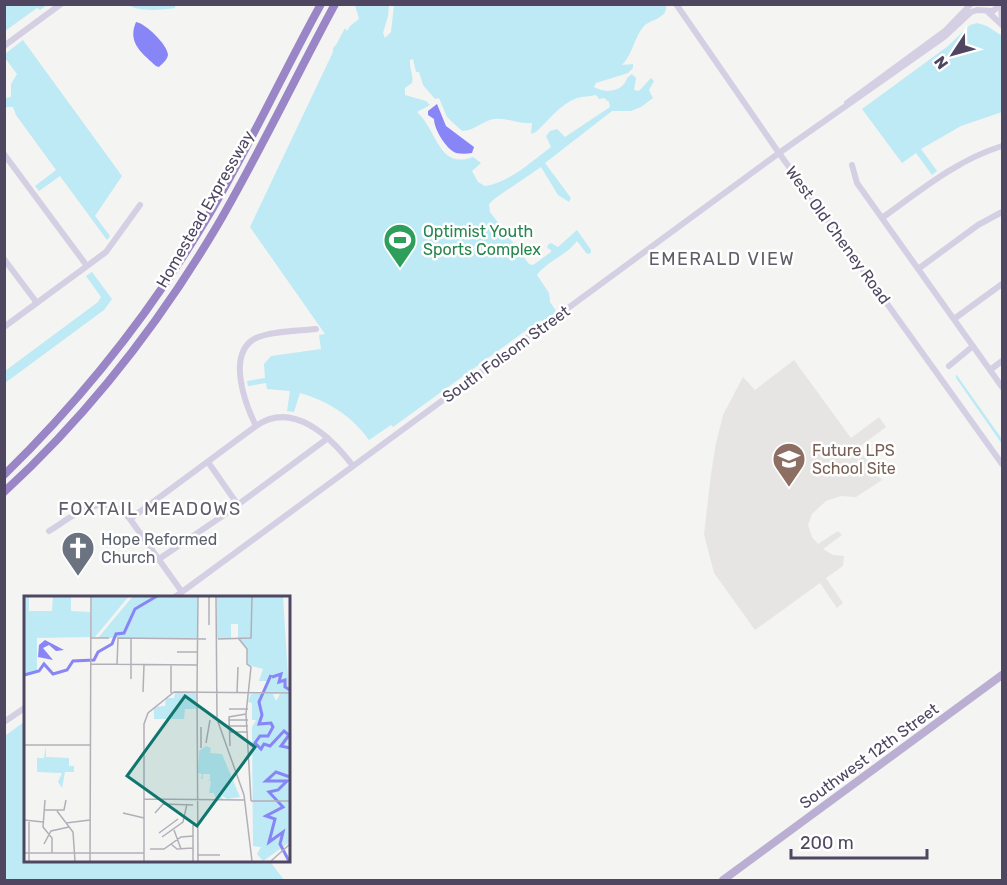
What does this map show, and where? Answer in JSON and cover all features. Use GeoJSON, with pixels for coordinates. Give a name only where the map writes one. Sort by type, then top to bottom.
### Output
{"type":"FeatureCollection","features":[{"type":"Feature","properties":{"kind":"highway","name":"Homestead Expressway"},"geometry":{"type":"LineString","coordinates":[[4,475],[48,431],[97,375],[143,316],[170,276],[209,215],[321,4]]}},
{"type":"Feature","properties":{"kind":"highway","name":"Homestead Expressway"},"geometry":{"type":"LineString","coordinates":[[4,492],[48,449],[93,399],[143,337],[176,290],[232,200],[335,4]]}},
{"type":"Feature","properties":{"kind":"main road","name":"Southwest 12th Street"},"geometry":{"type":"LineString","coordinates":[[723,880],[1002,675]]}},
{"type":"Feature","properties":{"kind":"street"},"geometry":{"type":"LineString","coordinates":[[4,46],[61,4]]}},
{"type":"Feature","properties":{"kind":"street","name":"West Old Cheney Road"},"geometry":{"type":"LineString","coordinates":[[676,4],[779,153],[1002,464]]}},
{"type":"Feature","properties":{"kind":"street","name":"South Folsom Street"},"geometry":{"type":"LineString","coordinates":[[837,112],[852,98],[945,30],[971,4]]}},
{"type":"Feature","properties":{"kind":"street"},"geometry":{"type":"LineString","coordinates":[[1001,5],[1002,19]]}},
{"type":"Feature","properties":{"kind":"street","name":"South Folsom Street"},"geometry":{"type":"LineString","coordinates":[[176,596],[779,153],[944,37],[970,12],[984,8],[993,11],[1001,5]]}},
{"type":"Feature","properties":{"kind":"street"},"geometry":{"type":"LineString","coordinates":[[984,8],[1002,25]]}},
{"type":"Feature","properties":{"kind":"street"},"geometry":{"type":"LineString","coordinates":[[882,218],[953,167],[978,154],[1002,146]]}},
{"type":"Feature","properties":{"kind":"street"},"geometry":{"type":"LineString","coordinates":[[4,154],[87,266]]}},
{"type":"Feature","properties":{"kind":"street"},"geometry":{"type":"LineString","coordinates":[[852,165],[852,172],[857,183],[1002,387]]}},
{"type":"Feature","properties":{"kind":"street"},"geometry":{"type":"LineString","coordinates":[[4,327],[106,252],[140,205]]}},
{"type":"Feature","properties":{"kind":"street"},"geometry":{"type":"LineString","coordinates":[[918,269],[978,225],[1002,212]]}},
{"type":"Feature","properties":{"kind":"street"},"geometry":{"type":"LineString","coordinates":[[4,259],[37,303]]}},
{"type":"Feature","properties":{"kind":"street"},"geometry":{"type":"LineString","coordinates":[[954,319],[1002,284]]}},
{"type":"Feature","properties":{"kind":"street"},"geometry":{"type":"LineString","coordinates":[[256,426],[245,401],[241,381],[239,365],[244,349],[258,337],[316,329]]}},
{"type":"Feature","properties":{"kind":"street"},"geometry":{"type":"LineString","coordinates":[[949,366],[973,346]]}},
{"type":"Feature","properties":{"kind":"street"},"geometry":{"type":"LineString","coordinates":[[990,370],[1002,361]]}},
{"type":"Feature","properties":{"kind":"street"},"geometry":{"type":"LineString","coordinates":[[130,519],[269,418],[285,417],[309,426],[328,438],[353,466]]}},
{"type":"Feature","properties":{"kind":"street"},"geometry":{"type":"LineString","coordinates":[[159,559],[238,505],[328,438]]}},
{"type":"Feature","properties":{"kind":"street"},"geometry":{"type":"LineString","coordinates":[[208,462],[238,505]]}},
{"type":"Feature","properties":{"kind":"street"},"geometry":{"type":"LineString","coordinates":[[49,531],[93,505],[104,504],[115,507],[130,519],[182,592]]}},
{"type":"Feature","properties":{"kind":"street"},"geometry":{"type":"LineString","coordinates":[[4,722],[24,708]]}},
{"type":"Feature","properties":{"kind":"shaded area"},"geometry":{"type":"Polygon","coordinates":[[[666,4],[665,13],[641,30],[629,56],[622,65],[633,64],[633,68],[628,73],[596,83],[594,87],[605,91],[616,89],[623,85],[632,74],[636,78],[634,90],[639,91],[651,78],[654,81],[649,90],[653,98],[631,111],[612,111],[545,163],[571,198],[569,202],[558,195],[541,167],[489,204],[490,212],[529,264],[533,265],[551,252],[547,248],[548,245],[551,243],[558,247],[577,230],[591,250],[591,253],[587,254],[577,241],[537,275],[549,293],[550,302],[556,311],[393,427],[391,425],[369,440],[339,410],[320,400],[300,393],[294,412],[287,411],[290,391],[267,389],[266,383],[248,386],[247,381],[265,378],[264,364],[271,356],[321,349],[319,335],[325,334],[250,227],[333,48],[345,28],[347,31],[359,19],[355,5],[389,5],[383,33],[385,38],[391,32],[394,5],[666,4]],[[413,59],[410,60],[412,83],[405,88],[405,95],[426,101],[430,105],[417,112],[445,153],[461,160],[473,157],[481,163],[472,171],[478,182],[485,186],[503,181],[551,147],[546,136],[550,131],[557,129],[565,137],[610,107],[609,102],[604,98],[599,99],[596,95],[582,97],[565,104],[536,132],[531,134],[532,123],[504,119],[490,120],[462,131],[447,117],[439,98],[435,99],[423,85],[419,72],[416,72],[413,59]]]}},
{"type":"Feature","properties":{"kind":"shaded area"},"geometry":{"type":"Polygon","coordinates":[[[4,5],[47,5],[40,10],[37,8],[5,31],[5,35],[4,5]]]}},
{"type":"Feature","properties":{"kind":"shaded area"},"geometry":{"type":"Polygon","coordinates":[[[129,5],[175,5],[175,8],[144,10],[129,5]]]}},
{"type":"Feature","properties":{"kind":"shaded area"},"geometry":{"type":"Polygon","coordinates":[[[136,22],[155,35],[167,51],[167,58],[159,67],[137,47],[133,36],[136,22]]]}},
{"type":"Feature","properties":{"kind":"shaded area"},"geometry":{"type":"Polygon","coordinates":[[[977,23],[987,26],[1002,36],[1002,112],[961,126],[921,149],[937,171],[932,175],[916,153],[902,163],[862,109],[948,46],[970,25],[977,23]]]}},
{"type":"Feature","properties":{"kind":"shaded area"},"geometry":{"type":"Polygon","coordinates":[[[23,40],[122,176],[95,216],[110,236],[107,240],[60,176],[39,191],[35,186],[56,170],[16,115],[13,107],[5,107],[5,98],[11,97],[11,84],[17,74],[5,58],[5,54],[23,40]]]}},
{"type":"Feature","properties":{"kind":"shaded area"},"geometry":{"type":"Polygon","coordinates":[[[437,104],[446,126],[474,147],[472,153],[456,153],[441,138],[434,119],[428,115],[428,111],[437,104]]]}},
{"type":"Feature","properties":{"kind":"shaded area"},"geometry":{"type":"Polygon","coordinates":[[[92,272],[112,299],[104,310],[5,383],[5,371],[98,302],[101,297],[86,276],[92,272]]]}},
{"type":"Feature","properties":{"kind":"shaded area","name":"Future LPS School Site"},"geometry":{"type":"Polygon","coordinates":[[[794,360],[851,438],[879,417],[886,427],[858,448],[882,480],[856,497],[841,496],[826,501],[812,514],[808,525],[812,537],[818,544],[838,531],[842,535],[823,549],[833,555],[844,556],[843,566],[826,578],[843,603],[837,608],[820,583],[755,630],[714,573],[704,534],[711,474],[723,415],[743,377],[755,390],[794,360]]]}},
{"type":"Feature","properties":{"kind":"shaded area"},"geometry":{"type":"Polygon","coordinates":[[[956,374],[1002,439],[1002,444],[956,378],[956,374]]]}},
{"type":"Feature","properties":{"kind":"shaded area"},"geometry":{"type":"Polygon","coordinates":[[[24,722],[24,861],[270,861],[284,880],[5,880],[5,736],[24,722]]]}},
{"type":"Feature","properties":{"kind":"place","name":"Optimist Youth Sports Complex"},"geometry":{"type":"Point","coordinates":[400,269]}},
{"type":"Feature","properties":{"kind":"place","name":"Future LPS School Site"},"geometry":{"type":"Point","coordinates":[789,488]}},
{"type":"Feature","properties":{"kind":"place","name":"Hope Reformed Church"},"geometry":{"type":"Point","coordinates":[78,577]}},
{"type":"Feature","properties":{"kind":"district","name":"EMERALD VIEW"},"geometry":{"type":"Point","coordinates":[722,259]}},
{"type":"Feature","properties":{"kind":"district","name":"FOXTAIL MEADOWS"},"geometry":{"type":"Point","coordinates":[150,509]}}]}
